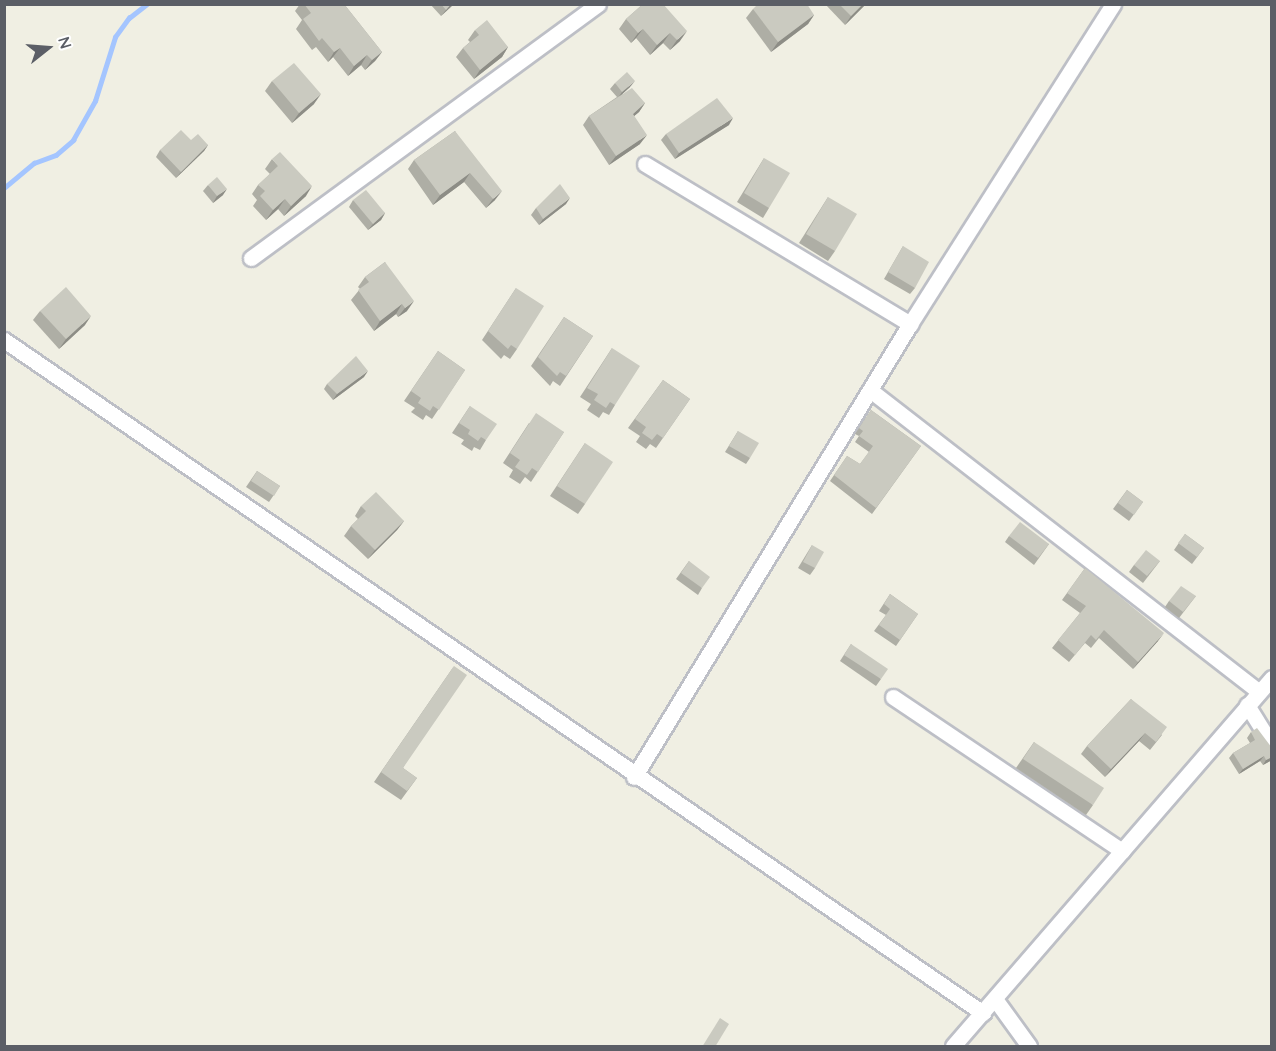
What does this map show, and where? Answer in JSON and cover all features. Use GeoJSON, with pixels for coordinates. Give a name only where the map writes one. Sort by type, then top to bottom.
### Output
{"type":"FeatureCollection","features":[{"type":"Feature","properties":{"kind":"street"},"geometry":{"type":"LineString","coordinates":[[251,258],[598,4]]}},
{"type":"Feature","properties":{"kind":"street"},"geometry":{"type":"LineString","coordinates":[[634,777],[910,324],[1113,4]]}},
{"type":"Feature","properties":{"kind":"street"},"geometry":{"type":"LineString","coordinates":[[645,164],[910,324]]}},
{"type":"Feature","properties":{"kind":"street"},"geometry":{"type":"LineString","coordinates":[[4,340],[634,777],[983,1013]]}},
{"type":"Feature","properties":{"kind":"street"},"geometry":{"type":"LineString","coordinates":[[870,390],[1259,692]]}},
{"type":"Feature","properties":{"kind":"street"},"geometry":{"type":"LineString","coordinates":[[953,1047],[1272,678]]}},
{"type":"Feature","properties":{"kind":"street"},"geometry":{"type":"LineString","coordinates":[[893,697],[1122,851]]}},
{"type":"Feature","properties":{"kind":"street"},"geometry":{"type":"LineString","coordinates":[[1247,705],[1272,746]]}},
{"type":"Feature","properties":{"kind":"street"},"geometry":{"type":"LineString","coordinates":[[995,999],[1029,1047]]}},
{"type":"Feature","properties":{"kind":"building"},"geometry":{"type":"Polygon","coordinates":[[[304,4],[344,4],[382,52],[372,60],[367,55],[354,66],[340,48],[334,52],[322,38],[319,41],[303,19],[311,13],[304,4]]]}},
{"type":"Feature","properties":{"kind":"building"},"geometry":{"type":"Polygon","coordinates":[[[441,4],[451,4],[446,10],[441,4]]]}},
{"type":"Feature","properties":{"kind":"building"},"geometry":{"type":"Polygon","coordinates":[[[643,4],[663,4],[687,31],[677,40],[670,33],[657,45],[643,29],[638,33],[626,19],[643,4]]]}},
{"type":"Feature","properties":{"kind":"building"},"geometry":{"type":"Polygon","coordinates":[[[758,4],[807,4],[814,15],[778,42],[753,9],[758,4]]]}},
{"type":"Feature","properties":{"kind":"building"},"geometry":{"type":"Polygon","coordinates":[[[839,4],[863,4],[851,16],[839,4]]]}},
{"type":"Feature","properties":{"kind":"building"},"geometry":{"type":"Polygon","coordinates":[[[487,20],[508,47],[480,70],[463,48],[479,35],[475,30],[487,20]]]}},
{"type":"Feature","properties":{"kind":"building"},"geometry":{"type":"Polygon","coordinates":[[[294,63],[321,94],[299,113],[272,81],[294,63]]]}},
{"type":"Feature","properties":{"kind":"building"},"geometry":{"type":"Polygon","coordinates":[[[627,72],[635,81],[622,92],[615,83],[627,72]]]}},
{"type":"Feature","properties":{"kind":"building"},"geometry":{"type":"Polygon","coordinates":[[[632,88],[645,103],[633,114],[647,135],[616,156],[589,116],[632,88]]]}},
{"type":"Feature","properties":{"kind":"building"},"geometry":{"type":"Polygon","coordinates":[[[717,98],[733,118],[679,153],[666,134],[717,98]]]}},
{"type":"Feature","properties":{"kind":"building"},"geometry":{"type":"Polygon","coordinates":[[[181,130],[191,140],[198,134],[208,145],[181,172],[160,150],[181,130]]]}},
{"type":"Feature","properties":{"kind":"building"},"geometry":{"type":"Polygon","coordinates":[[[455,131],[502,191],[493,199],[470,173],[440,195],[414,160],[455,131]]]}},
{"type":"Feature","properties":{"kind":"building"},"geometry":{"type":"Polygon","coordinates":[[[280,152],[312,186],[291,206],[285,199],[273,210],[260,196],[265,191],[258,185],[278,166],[272,159],[280,152]]]}},
{"type":"Feature","properties":{"kind":"building"},"geometry":{"type":"Polygon","coordinates":[[[764,158],[790,173],[769,208],[744,193],[764,158]]]}},
{"type":"Feature","properties":{"kind":"building"},"geometry":{"type":"Polygon","coordinates":[[[217,177],[227,189],[217,196],[208,185],[217,177]]]}},
{"type":"Feature","properties":{"kind":"building"},"geometry":{"type":"Polygon","coordinates":[[[560,184],[570,198],[543,219],[536,208],[560,184]]]}},
{"type":"Feature","properties":{"kind":"building"},"geometry":{"type":"Polygon","coordinates":[[[366,190],[385,213],[373,224],[353,200],[366,190]]]}},
{"type":"Feature","properties":{"kind":"building"},"geometry":{"type":"Polygon","coordinates":[[[828,197],[857,214],[835,251],[806,234],[828,197]]]}},
{"type":"Feature","properties":{"kind":"building"},"geometry":{"type":"Polygon","coordinates":[[[903,246],[929,262],[915,288],[888,272],[903,246]]]}},
{"type":"Feature","properties":{"kind":"building"},"geometry":{"type":"Polygon","coordinates":[[[385,262],[414,301],[405,308],[402,304],[380,321],[358,290],[369,282],[365,277],[385,262]]]}},
{"type":"Feature","properties":{"kind":"building"},"geometry":{"type":"Polygon","coordinates":[[[66,287],[91,316],[66,339],[40,311],[66,287]]]}},
{"type":"Feature","properties":{"kind":"building"},"geometry":{"type":"Polygon","coordinates":[[[516,288],[544,306],[517,349],[511,345],[508,349],[488,331],[516,288]]]}},
{"type":"Feature","properties":{"kind":"building"},"geometry":{"type":"Polygon","coordinates":[[[564,317],[593,336],[566,376],[560,372],[557,376],[538,357],[564,317]]]}},
{"type":"Feature","properties":{"kind":"building"},"geometry":{"type":"Polygon","coordinates":[[[612,348],[640,366],[615,405],[610,402],[606,408],[594,400],[598,394],[587,388],[612,348]]]}},
{"type":"Feature","properties":{"kind":"building"},"geometry":{"type":"Polygon","coordinates":[[[438,351],[465,370],[439,410],[433,406],[430,411],[418,403],[421,398],[411,391],[438,351]]]}},
{"type":"Feature","properties":{"kind":"building"},"geometry":{"type":"Polygon","coordinates":[[[356,356],[368,371],[337,394],[327,384],[356,356]]]}},
{"type":"Feature","properties":{"kind":"building"},"geometry":{"type":"Polygon","coordinates":[[[663,380],[690,399],[663,438],[657,434],[652,440],[642,433],[646,427],[635,419],[663,380]]]}},
{"type":"Feature","properties":{"kind":"building"},"geometry":{"type":"Polygon","coordinates":[[[470,406],[497,424],[486,440],[481,437],[478,441],[468,434],[470,430],[459,423],[470,406]]]}},
{"type":"Feature","properties":{"kind":"building"},"geometry":{"type":"Polygon","coordinates":[[[871,410],[921,446],[876,508],[834,475],[847,456],[860,464],[873,446],[859,436],[863,431],[859,428],[871,410]]]}},
{"type":"Feature","properties":{"kind":"building"},"geometry":{"type":"Polygon","coordinates":[[[536,413],[564,432],[538,472],[532,468],[527,475],[515,467],[520,460],[510,453],[536,413]]]}},
{"type":"Feature","properties":{"kind":"building"},"geometry":{"type":"Polygon","coordinates":[[[738,431],[759,443],[750,458],[729,446],[738,431]]]}},
{"type":"Feature","properties":{"kind":"building"},"geometry":{"type":"Polygon","coordinates":[[[585,443],[613,462],[585,504],[557,486],[585,443]]]}},
{"type":"Feature","properties":{"kind":"building"},"geometry":{"type":"Polygon","coordinates":[[[257,471],[280,486],[274,496],[251,481],[257,471]]]}},
{"type":"Feature","properties":{"kind":"building"},"geometry":{"type":"Polygon","coordinates":[[[1127,490],[1143,502],[1134,515],[1118,503],[1127,490]]]}},
{"type":"Feature","properties":{"kind":"building"},"geometry":{"type":"Polygon","coordinates":[[[376,492],[404,521],[375,550],[351,526],[366,511],[361,506],[376,492]]]}},
{"type":"Feature","properties":{"kind":"building"},"geometry":{"type":"Polygon","coordinates":[[[1020,522],[1049,544],[1038,558],[1009,536],[1020,522]]]}},
{"type":"Feature","properties":{"kind":"building"},"geometry":{"type":"Polygon","coordinates":[[[1185,534],[1204,548],[1197,557],[1178,543],[1185,534]]]}},
{"type":"Feature","properties":{"kind":"building"},"geometry":{"type":"Polygon","coordinates":[[[812,545],[824,552],[815,568],[803,562],[812,545]]]}},
{"type":"Feature","properties":{"kind":"building"},"geometry":{"type":"Polygon","coordinates":[[[1146,550],[1160,561],[1147,576],[1134,565],[1146,550]]]}},
{"type":"Feature","properties":{"kind":"building"},"geometry":{"type":"Polygon","coordinates":[[[689,561],[710,577],[702,588],[681,573],[689,561]]]}},
{"type":"Feature","properties":{"kind":"building"},"geometry":{"type":"Polygon","coordinates":[[[1085,568],[1164,633],[1138,662],[1104,630],[1096,640],[1091,635],[1075,655],[1058,640],[1086,606],[1067,593],[1085,568]]]}},
{"type":"Feature","properties":{"kind":"building"},"geometry":{"type":"Polygon","coordinates":[[[1181,586],[1196,596],[1183,612],[1169,601],[1181,586]]]}},
{"type":"Feature","properties":{"kind":"building"},"geometry":{"type":"Polygon","coordinates":[[[890,594],[918,614],[900,640],[879,625],[890,609],[884,604],[890,594]]]}},
{"type":"Feature","properties":{"kind":"building"},"geometry":{"type":"Polygon","coordinates":[[[851,644],[888,669],[881,679],[844,655],[851,644]]]}},
{"type":"Feature","properties":{"kind":"building"},"geometry":{"type":"Polygon","coordinates":[[[454,666],[467,675],[403,768],[417,778],[407,791],[381,772],[454,666]]]}},
{"type":"Feature","properties":{"kind":"building"},"geometry":{"type":"Polygon","coordinates":[[[1131,699],[1167,727],[1156,742],[1145,733],[1111,769],[1087,746],[1131,699]]]}},
{"type":"Feature","properties":{"kind":"building"},"geometry":{"type":"Polygon","coordinates":[[[1257,728],[1272,748],[1272,757],[1266,760],[1264,756],[1243,769],[1233,753],[1255,740],[1251,732],[1257,728]]]}},
{"type":"Feature","properties":{"kind":"building"},"geometry":{"type":"Polygon","coordinates":[[[1034,742],[1104,788],[1093,805],[1023,759],[1034,742]]]}},
{"type":"Feature","properties":{"kind":"building"},"geometry":{"type":"Polygon","coordinates":[[[720,1018],[729,1024],[715,1047],[702,1047],[720,1018]]]}},
{"type":"Feature","properties":{"kind":"waterway"},"geometry":{"type":"LineString","coordinates":[[4,188],[34,163],[56,155],[73,140],[95,101],[115,37],[129,18],[147,4]]}}]}
